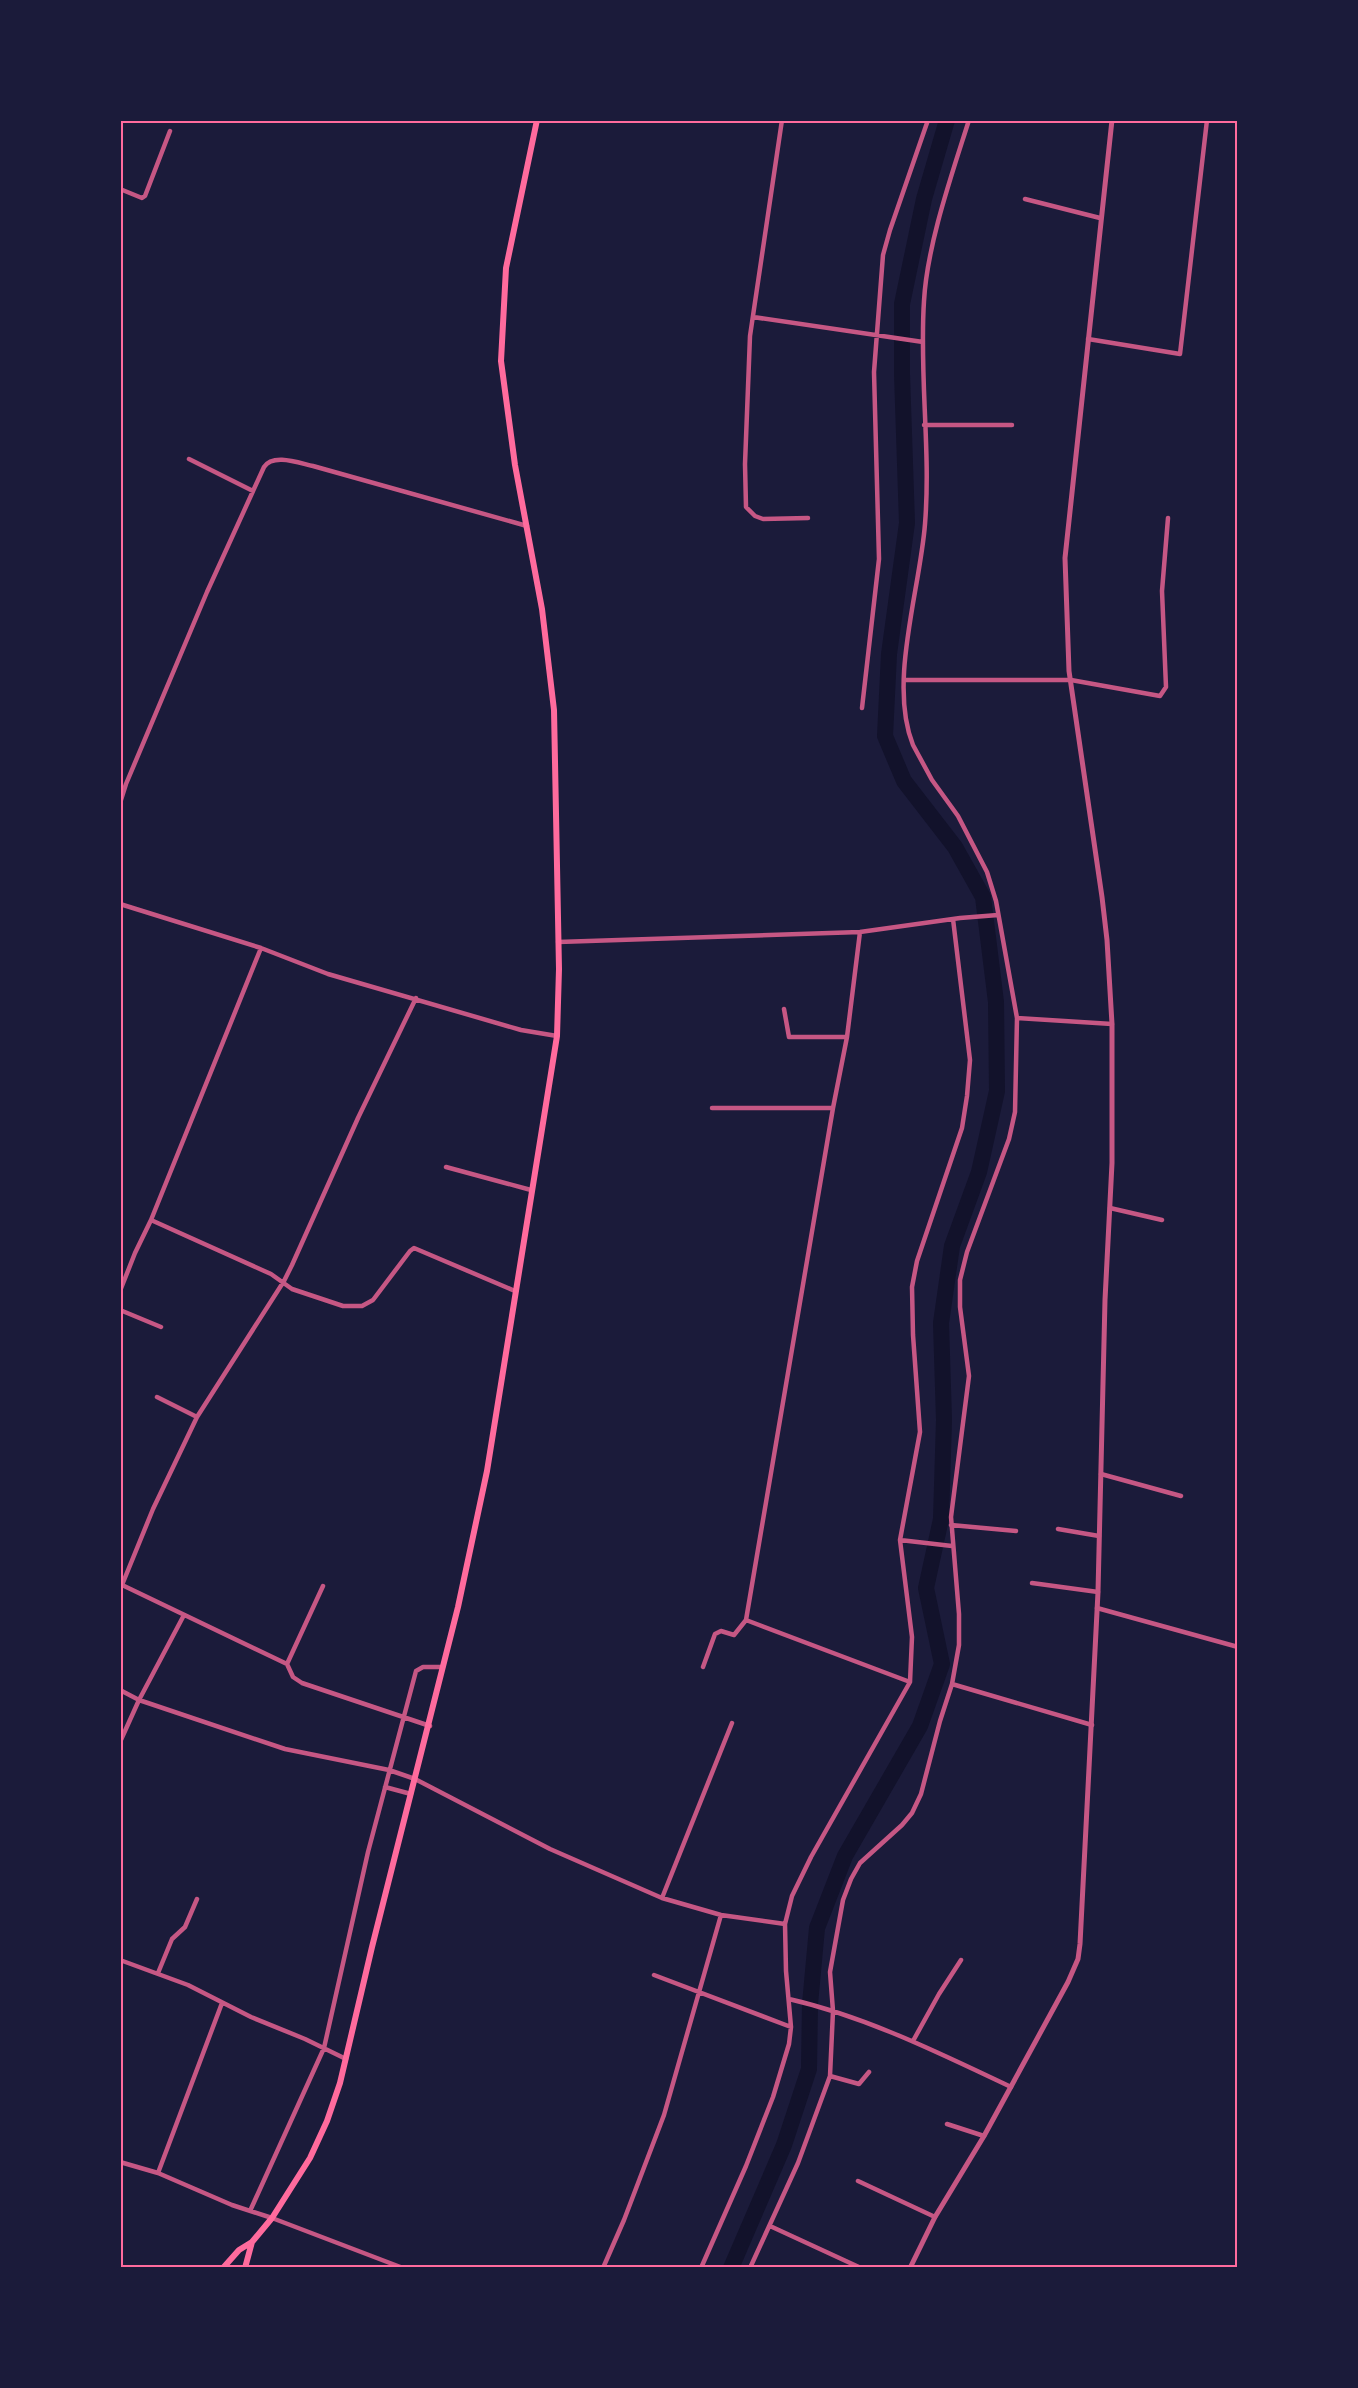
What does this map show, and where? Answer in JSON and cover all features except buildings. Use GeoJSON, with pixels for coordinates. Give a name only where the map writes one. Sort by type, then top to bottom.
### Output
{"type":"FeatureCollection","features":[{"type":"Feature","properties":{"kind":"main road"},"geometry":{"type":"LineString","coordinates":[[223,2268],[238,2250],[252,2242],[272,2218],[310,2158],[327,2121],[346,2059],[430,1726],[487,1472],[514,1291],[557,1036],[558,942],[554,710],[548,646],[506,413],[501,361],[506,268],[537,120]]}},
{"type":"Feature","properties":{"kind":"main road"},"geometry":{"type":"LineString","coordinates":[[245,2268],[252,2242]]}},
{"type":"Feature","properties":{"kind":"street"},"geometry":{"type":"LineString","coordinates":[[782,120],[753,317],[745,464],[747,507],[755,516],[762,519],[808,518]]}},
{"type":"Feature","properties":{"kind":"street"},"geometry":{"type":"LineString","coordinates":[[861,708],[879,559],[874,421],[875,351],[885,246],[928,120]]}},
{"type":"Feature","properties":{"kind":"street"},"geometry":{"type":"LineString","coordinates":[[750,2268],[798,2163],[830,2076],[833,2011],[830,1972],[843,1900],[851,1879],[865,1857],[902,1825],[916,1805],[924,1785],[940,1720],[952,1684],[960,1632],[951,1525],[969,1376],[960,1307],[960,1280],[967,1252],[1009,1139],[1015,1112],[1017,1018],[996,901],[987,872],[974,845],[958,816],[932,780],[910,740],[905,713],[909,629],[925,522],[924,300],[930,260],[969,120]]}},
{"type":"Feature","properties":{"kind":"street"},"geometry":{"type":"LineString","coordinates":[[910,2268],[935,2217],[984,2136],[1068,1982],[1078,1959],[1098,1592],[1105,1300],[1110,1208],[1112,1024],[1104,918],[1071,680],[1065,558],[1112,120]]}},
{"type":"Feature","properties":{"kind":"street"},"geometry":{"type":"LineString","coordinates":[[1088,339],[1180,354],[1207,120]]}},
{"type":"Feature","properties":{"kind":"street"},"geometry":{"type":"LineString","coordinates":[[120,189],[144,198],[170,131]]}},
{"type":"Feature","properties":{"kind":"street"},"geometry":{"type":"LineString","coordinates":[[1025,199],[1100,218]]}},
{"type":"Feature","properties":{"kind":"street"},"geometry":{"type":"LineString","coordinates":[[753,317],[923,342]]}},
{"type":"Feature","properties":{"kind":"street"},"geometry":{"type":"LineString","coordinates":[[924,425],[1012,425]]}},
{"type":"Feature","properties":{"kind":"street"},"geometry":{"type":"LineString","coordinates":[[189,459],[253,491]]}},
{"type":"Feature","properties":{"kind":"street"},"geometry":{"type":"LineString","coordinates":[[120,803],[207,592],[266,464],[277,459],[313,466],[527,526]]}},
{"type":"Feature","properties":{"kind":"street"},"geometry":{"type":"LineString","coordinates":[[905,680],[1071,680],[1159,696],[1165,692],[1166,687],[1162,591],[1168,518]]}},
{"type":"Feature","properties":{"kind":"street"},"geometry":{"type":"LineString","coordinates":[[120,904],[261,948],[328,974],[521,1030],[557,1036]]}},
{"type":"Feature","properties":{"kind":"street"},"geometry":{"type":"LineString","coordinates":[[558,942],[860,932],[998,915]]}},
{"type":"Feature","properties":{"kind":"street"},"geometry":{"type":"LineString","coordinates":[[701,2268],[746,2166],[773,2097],[789,2044],[791,2027],[785,1924],[796,1887],[910,1682],[912,1637],[900,1540],[920,1432],[913,1335],[913,1280],[919,1255],[955,1153],[967,1096],[970,1048],[953,919]]}},
{"type":"Feature","properties":{"kind":"street"},"geometry":{"type":"LineString","coordinates":[[703,1667],[715,1634],[720,1631],[734,1635],[747,1620],[847,1037],[860,932]]}},
{"type":"Feature","properties":{"kind":"street"},"geometry":{"type":"LineString","coordinates":[[120,1291],[261,948]]}},
{"type":"Feature","properties":{"kind":"street"},"geometry":{"type":"LineString","coordinates":[[416,998],[284,1281],[197,1417],[153,1509],[121,1585],[287,1664],[293,1677],[302,1683],[430,1726]]}},
{"type":"Feature","properties":{"kind":"street"},"geometry":{"type":"LineString","coordinates":[[784,1009],[789,1037],[847,1037]]}},
{"type":"Feature","properties":{"kind":"street"},"geometry":{"type":"LineString","coordinates":[[1017,1018],[1112,1024]]}},
{"type":"Feature","properties":{"kind":"street"},"geometry":{"type":"LineString","coordinates":[[712,1108],[833,1108]]}},
{"type":"Feature","properties":{"kind":"street"},"geometry":{"type":"LineString","coordinates":[[446,1167],[531,1190]]}},
{"type":"Feature","properties":{"kind":"street"},"geometry":{"type":"LineString","coordinates":[[1110,1208],[1162,1220]]}},
{"type":"Feature","properties":{"kind":"street"},"geometry":{"type":"LineString","coordinates":[[151,1220],[284,1281],[291,1288],[343,1306],[362,1306],[377,1297],[414,1248],[514,1291]]}},
{"type":"Feature","properties":{"kind":"street"},"geometry":{"type":"LineString","coordinates":[[120,1310],[161,1327]]}},
{"type":"Feature","properties":{"kind":"street"},"geometry":{"type":"LineString","coordinates":[[157,1397],[197,1417]]}},
{"type":"Feature","properties":{"kind":"street"},"geometry":{"type":"LineString","coordinates":[[1101,1474],[1181,1496]]}},
{"type":"Feature","properties":{"kind":"street"},"geometry":{"type":"LineString","coordinates":[[951,1525],[1016,1531]]}},
{"type":"Feature","properties":{"kind":"street"},"geometry":{"type":"LineString","coordinates":[[1058,1529],[1099,1536]]}},
{"type":"Feature","properties":{"kind":"street"},"geometry":{"type":"LineString","coordinates":[[900,1540],[952,1546]]}},
{"type":"Feature","properties":{"kind":"street"},"geometry":{"type":"LineString","coordinates":[[1032,1583],[1098,1592]]}},
{"type":"Feature","properties":{"kind":"street"},"geometry":{"type":"LineString","coordinates":[[287,1664],[323,1586]]}},
{"type":"Feature","properties":{"kind":"street"},"geometry":{"type":"LineString","coordinates":[[1097,1608],[1238,1647]]}},
{"type":"Feature","properties":{"kind":"street"},"geometry":{"type":"LineString","coordinates":[[120,1742],[139,1700],[184,1615]]}},
{"type":"Feature","properties":{"kind":"street"},"geometry":{"type":"LineString","coordinates":[[747,1620],[910,1682]]}},
{"type":"Feature","properties":{"kind":"street"},"geometry":{"type":"LineString","coordinates":[[250,2211],[324,2048],[344,1953],[416,1671],[423,1667],[443,1667]]}},
{"type":"Feature","properties":{"kind":"street"},"geometry":{"type":"LineString","coordinates":[[952,1684],[1092,1725]]}},
{"type":"Feature","properties":{"kind":"street"},"geometry":{"type":"LineString","coordinates":[[120,1690],[139,1700],[285,1749],[389,1770],[415,1779],[550,1849],[662,1898],[721,1915],[785,1924]]}},
{"type":"Feature","properties":{"kind":"street"},"geometry":{"type":"LineString","coordinates":[[662,1898],[732,1723]]}},
{"type":"Feature","properties":{"kind":"street"},"geometry":{"type":"LineString","coordinates":[[385,1787],[411,1794]]}},
{"type":"Feature","properties":{"kind":"street"},"geometry":{"type":"LineString","coordinates":[[158,1973],[172,1939],[185,1927],[197,1899]]}},
{"type":"Feature","properties":{"kind":"street"},"geometry":{"type":"LineString","coordinates":[[603,2268],[664,2115],[721,1915]]}},
{"type":"Feature","properties":{"kind":"street"},"geometry":{"type":"LineString","coordinates":[[120,1960],[158,1973],[346,2059]]}},
{"type":"Feature","properties":{"kind":"street"},"geometry":{"type":"LineString","coordinates":[[913,2041],[961,1960]]}},
{"type":"Feature","properties":{"kind":"street"},"geometry":{"type":"LineString","coordinates":[[654,1976],[791,2027]]}},
{"type":"Feature","properties":{"kind":"street"},"geometry":{"type":"LineString","coordinates":[[789,1999],[824,2007],[913,2041],[1011,2087]]}},
{"type":"Feature","properties":{"kind":"street"},"geometry":{"type":"LineString","coordinates":[[158,2174],[222,2003]]}},
{"type":"Feature","properties":{"kind":"street"},"geometry":{"type":"LineString","coordinates":[[830,2076],[859,2084],[869,2072]]}},
{"type":"Feature","properties":{"kind":"street"},"geometry":{"type":"LineString","coordinates":[[947,2124],[984,2136]]}},
{"type":"Feature","properties":{"kind":"street"},"geometry":{"type":"LineString","coordinates":[[120,2162],[158,2174],[403,2268]]}},
{"type":"Feature","properties":{"kind":"street"},"geometry":{"type":"LineString","coordinates":[[858,2181],[935,2217]]}},
{"type":"Feature","properties":{"kind":"street"},"geometry":{"type":"LineString","coordinates":[[770,2226],[861,2268]]}},
{"type":"Feature","properties":{"kind":"waterway"},"geometry":{"type":"LineString","coordinates":[[731,2268],[784,2145],[809,2069],[810,2004],[817,1928],[845,1856],[920,1726],[942,1664],[926,1588],[941,1519],[944,1420],[941,1323],[952,1246],[979,1172],[997,1091],[996,1002],[983,897],[955,847],[904,781],[885,736],[889,654],[907,523],[902,304],[924,199],[947,120]]}}]}
